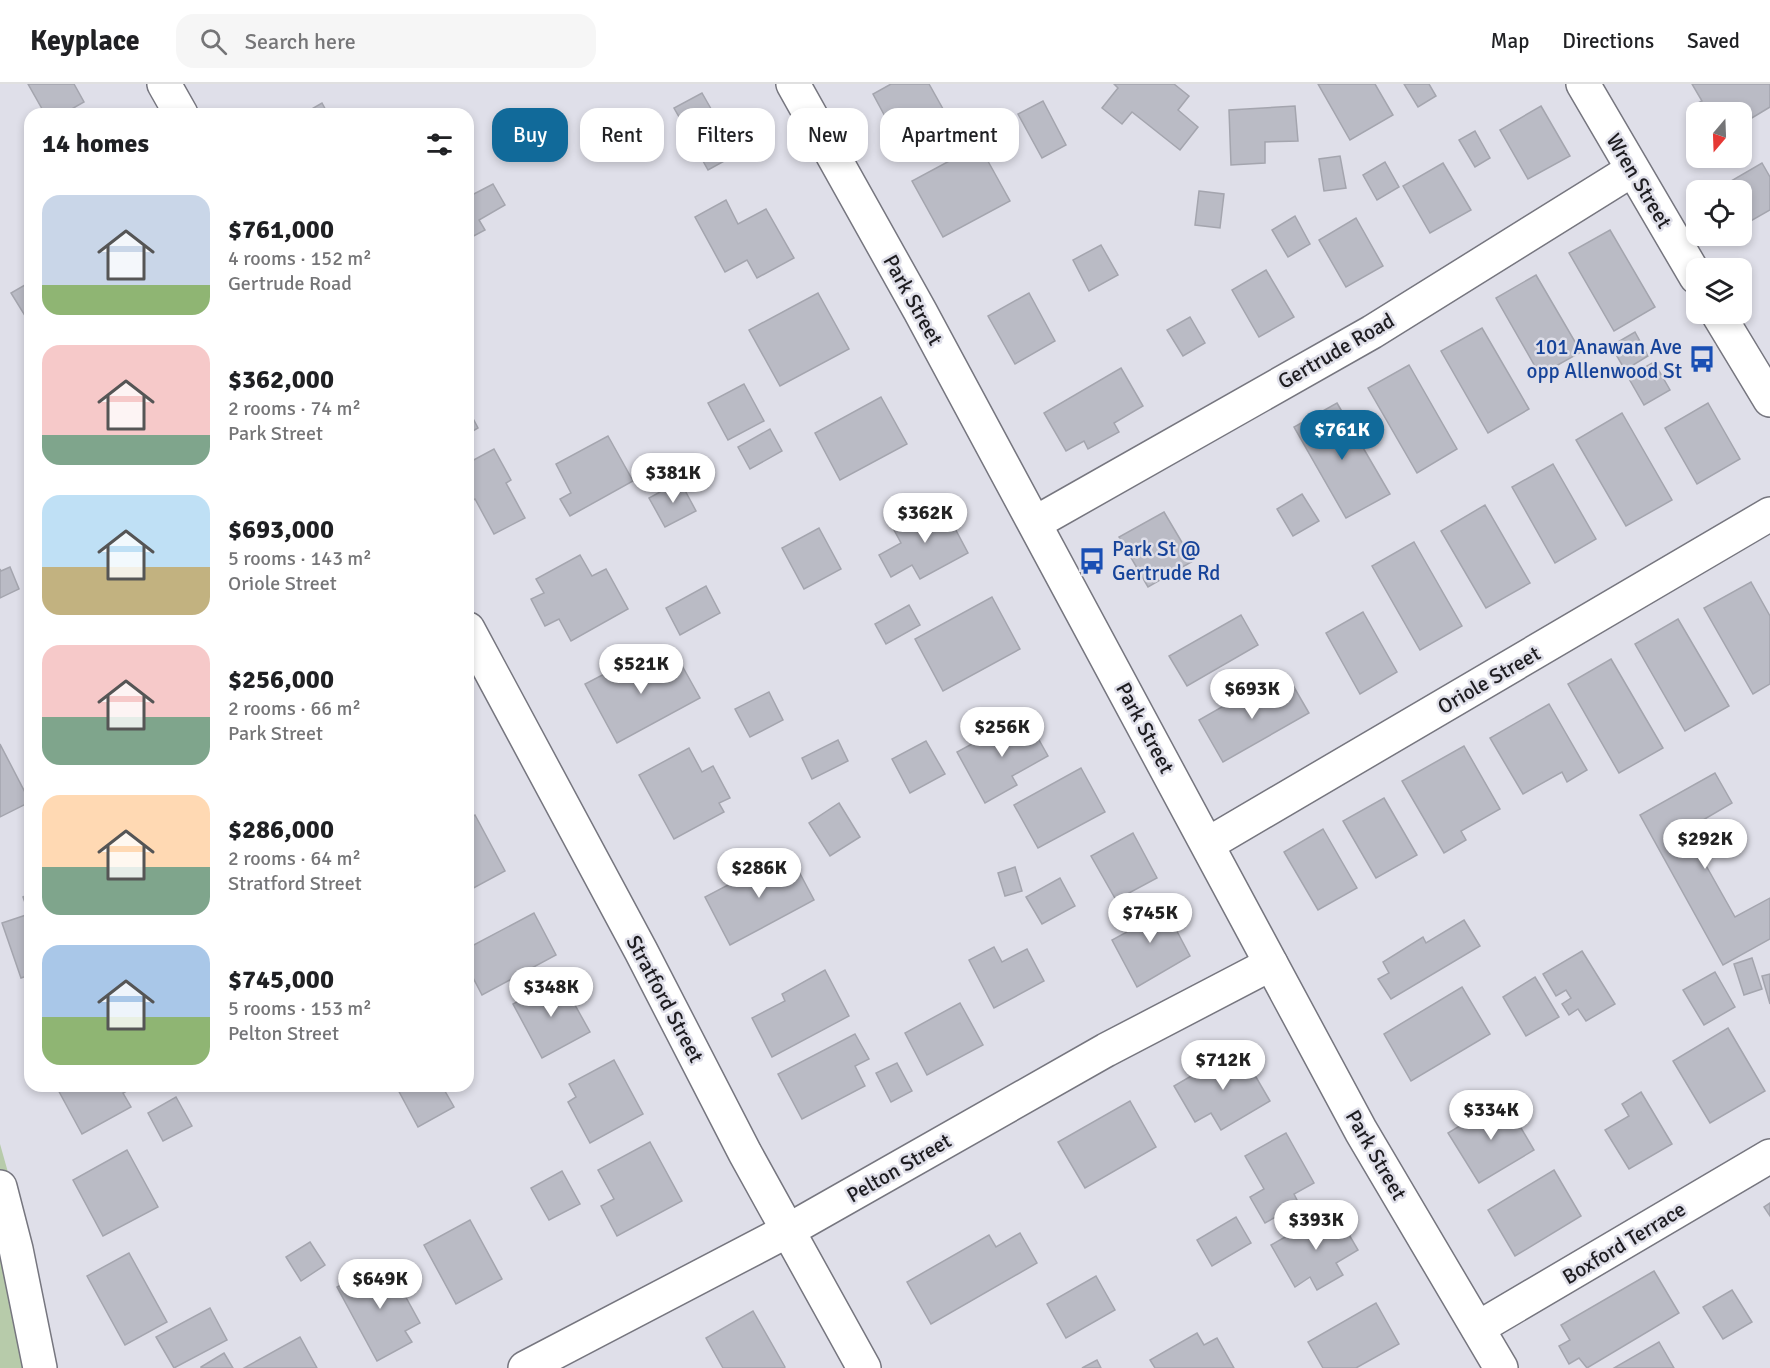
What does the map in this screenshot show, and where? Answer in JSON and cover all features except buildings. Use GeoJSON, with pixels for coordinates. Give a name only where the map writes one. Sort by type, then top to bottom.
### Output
{"type":"FeatureCollection","features":[{"type":"Feature","properties":{"kind":"street"},"geometry":{"type":"LineString","coordinates":[[164,84],[178,108]]}},
{"type":"Feature","properties":{"kind":"street","name":"Park Street"},"geometry":{"type":"LineString","coordinates":[[793,84],[1035,523],[1361,1131],[1501,1368]]}},
{"type":"Feature","properties":{"kind":"street","name":"Wren Street"},"geometry":{"type":"LineString","coordinates":[[1583,84],[1686,260]]}},
{"type":"Feature","properties":{"kind":"street","name":"Gertrude Road"},"geometry":{"type":"LineString","coordinates":[[1035,523],[1372,332],[1632,170]]}},
{"type":"Feature","properties":{"kind":"street"},"geometry":{"type":"LineString","coordinates":[[1724,324],[1770,400]]}},
{"type":"Feature","properties":{"kind":"street","name":"Oriole Street"},"geometry":{"type":"LineString","coordinates":[[1208,844],[1770,514]]}},
{"type":"Feature","properties":{"kind":"street","name":"Stratford Street"},"geometry":{"type":"LineString","coordinates":[[474,640],[746,1153],[864,1368]]}},
{"type":"Feature","properties":{"kind":"street","name":"Pelton Street"},"geometry":{"type":"LineString","coordinates":[[525,1368],[789,1230],[1106,1050],[1271,964]]}},
{"type":"Feature","properties":{"kind":"street","name":"Boxford Terrace"},"geometry":{"type":"LineString","coordinates":[[1478,1328],[1770,1156]]}},
{"type":"Feature","properties":{"kind":"street"},"geometry":{"type":"LineString","coordinates":[[0,1187],[16,1249],[40,1368]]}},
{"type":"Feature","properties":{"kind":"green space"},"geometry":{"type":"Polygon","coordinates":[[[0,1144],[9,1176],[40,1368],[0,1368],[0,1144]]]}},
{"type":"Feature","properties":{"kind":"place","name":"101 Anawan Ave opp Allenwood St"},"geometry":{"type":"Point","coordinates":[1702,359]}},
{"type":"Feature","properties":{"kind":"place","name":"Park St @ Gertrude Rd"},"geometry":{"type":"Point","coordinates":[1092,561]}}]}
